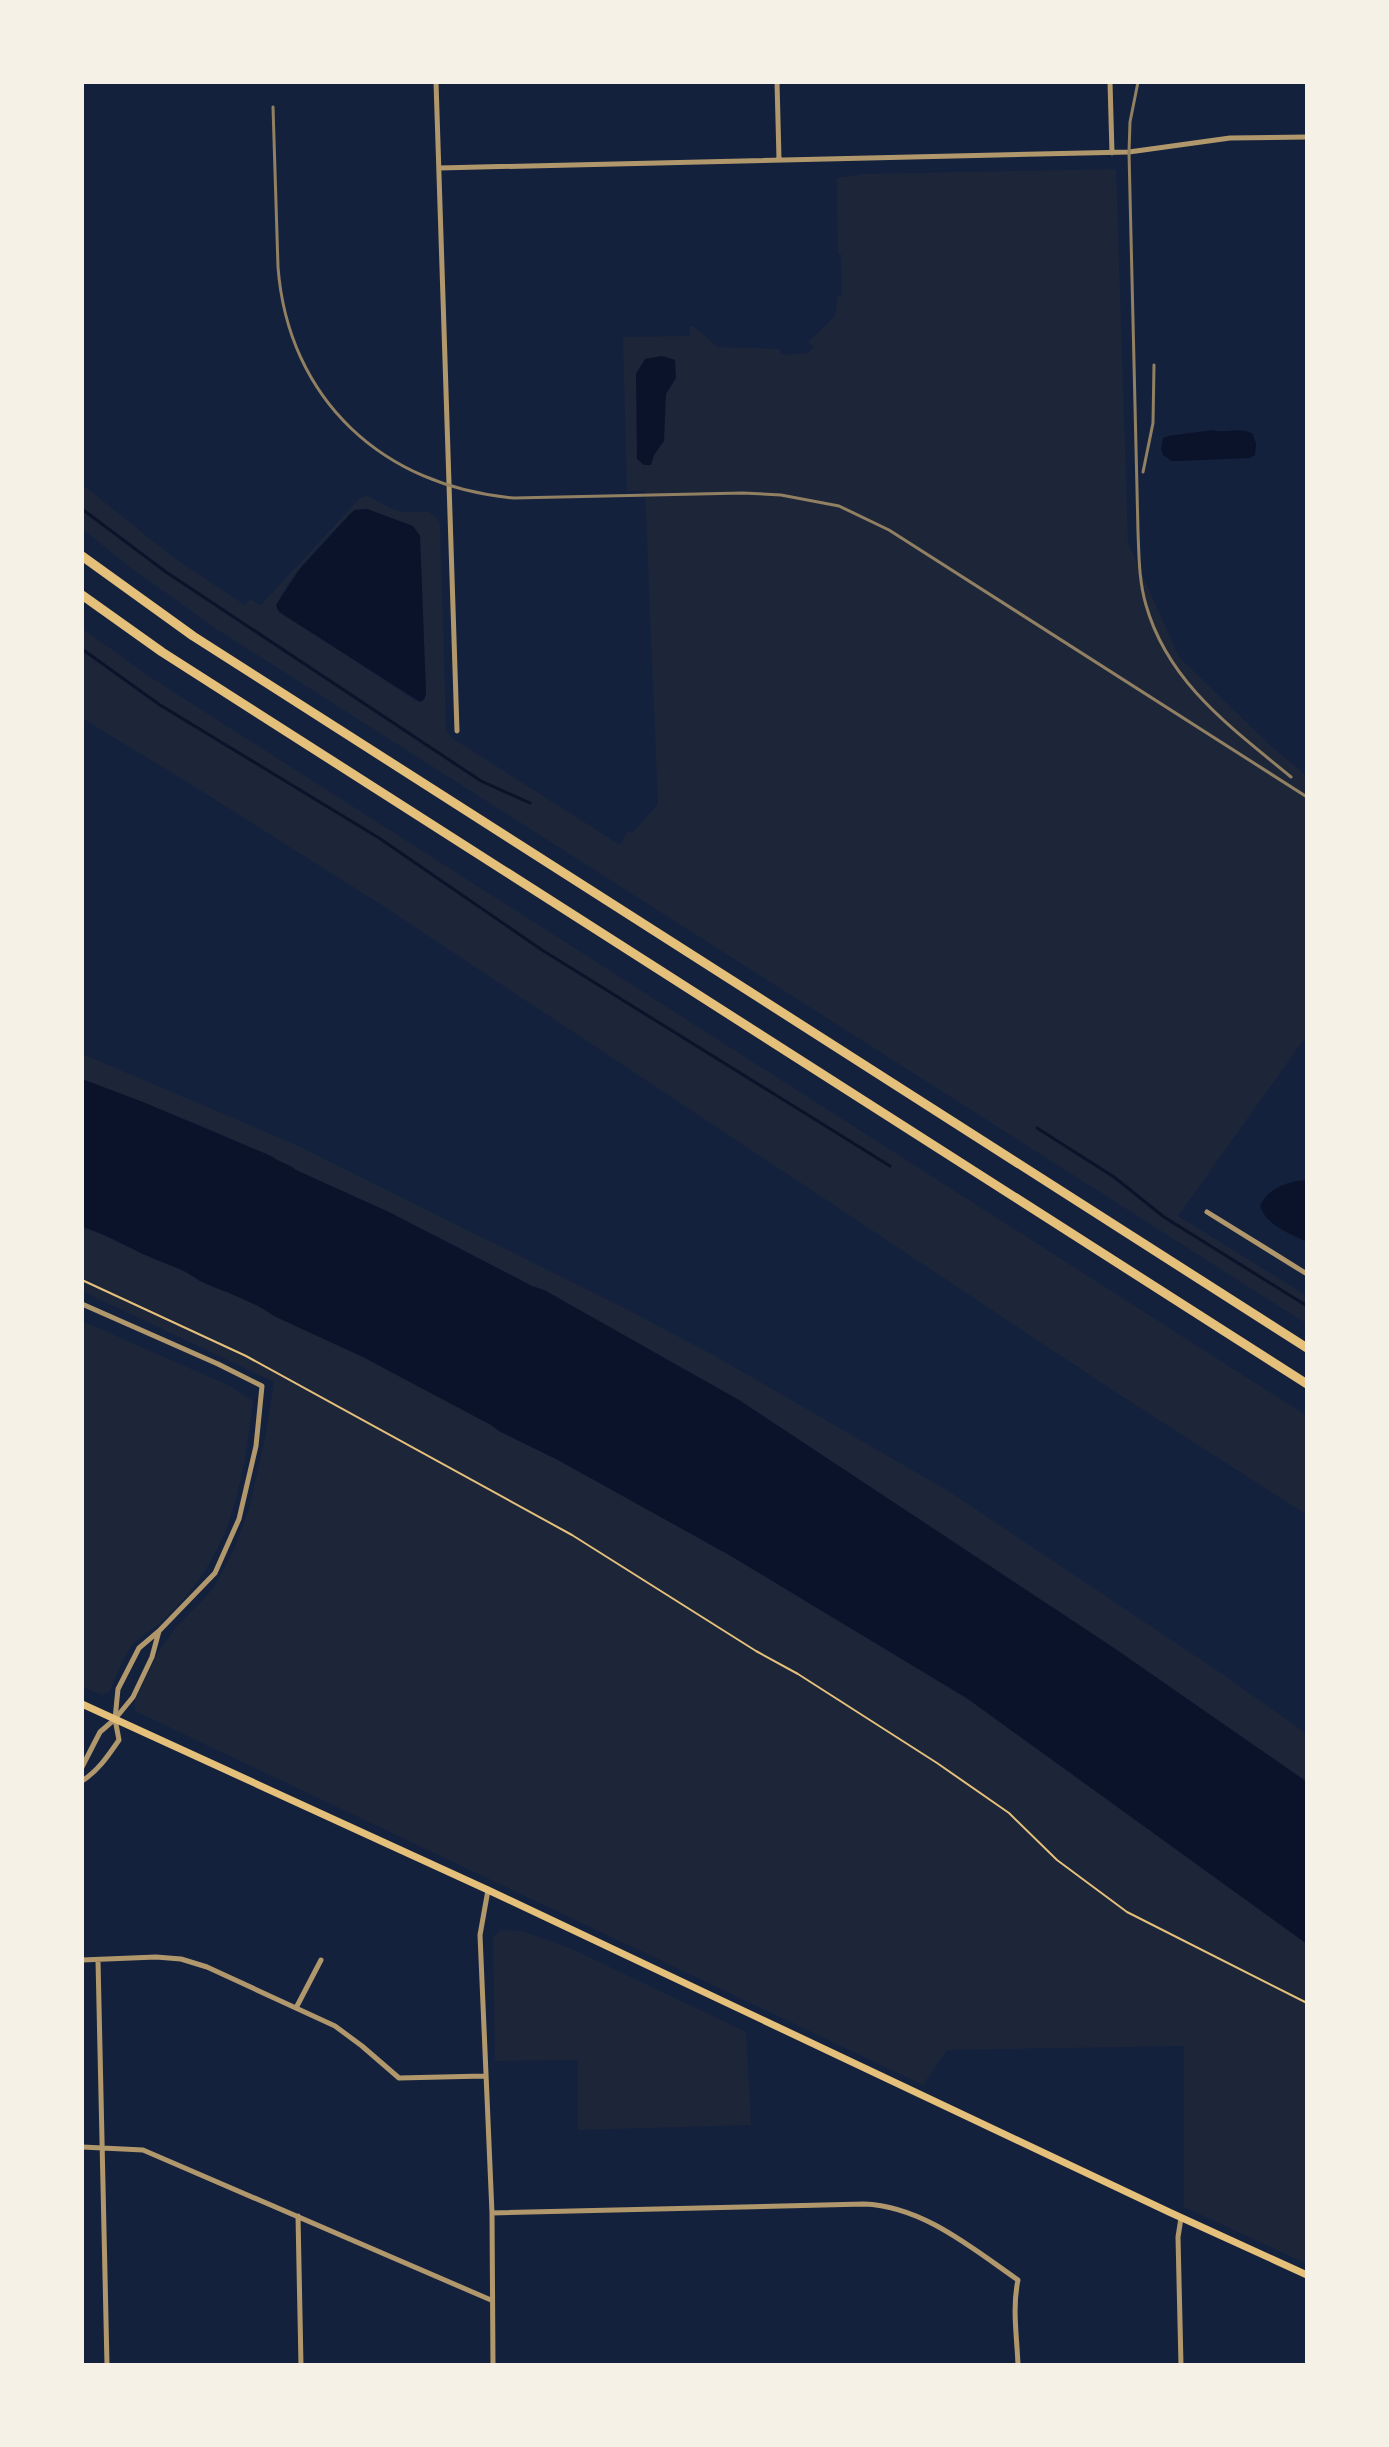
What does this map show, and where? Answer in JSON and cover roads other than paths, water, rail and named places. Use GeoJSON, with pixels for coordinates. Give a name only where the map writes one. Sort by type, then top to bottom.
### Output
{"type":"FeatureCollection","features":[{"type":"Feature","properties":{"kind":"highway"},"geometry":{"type":"LineString","coordinates":[[82,556],[206,645],[1307,1348]]}},
{"type":"Feature","properties":{"kind":"highway"},"geometry":{"type":"LineString","coordinates":[[82,595],[175,661],[1307,1384]]}},
{"type":"Feature","properties":{"kind":"main road"},"geometry":{"type":"LineString","coordinates":[[82,1704],[488,1890],[1307,2275]]}},
{"type":"Feature","properties":{"kind":"street"},"geometry":{"type":"LineString","coordinates":[[436,82],[457,731]]}},
{"type":"Feature","properties":{"kind":"street"},"geometry":{"type":"LineString","coordinates":[[777,82],[779,159]]}},
{"type":"Feature","properties":{"kind":"street"},"geometry":{"type":"LineString","coordinates":[[1110,82],[1112,153]]}},
{"type":"Feature","properties":{"kind":"street"},"geometry":{"type":"LineString","coordinates":[[439,168],[1112,153],[1230,138],[1307,137]]}},
{"type":"Feature","properties":{"kind":"street"},"geometry":{"type":"LineString","coordinates":[[1207,1212],[1307,1274]]}},
{"type":"Feature","properties":{"kind":"street"},"geometry":{"type":"LineString","coordinates":[[82,1304],[262,1386],[256,1446],[239,1519],[215,1573],[139,1648],[118,1689],[115,1719],[119,1740],[91,1776],[82,1781]]}},
{"type":"Feature","properties":{"kind":"street"},"geometry":{"type":"LineString","coordinates":[[82,1767],[100,1732],[133,1697],[152,1657],[159,1631]]}},
{"type":"Feature","properties":{"kind":"street"},"geometry":{"type":"LineString","coordinates":[[488,1890],[480,1935],[492,2213],[493,2365]]}},
{"type":"Feature","properties":{"kind":"street"},"geometry":{"type":"LineString","coordinates":[[82,1960],[181,1959],[207,1967],[335,2026],[399,2078],[484,2076]]}},
{"type":"Feature","properties":{"kind":"street"},"geometry":{"type":"LineString","coordinates":[[98,1960],[107,2365]]}},
{"type":"Feature","properties":{"kind":"street"},"geometry":{"type":"LineString","coordinates":[[296,2008],[321,1960]]}},
{"type":"Feature","properties":{"kind":"street"},"geometry":{"type":"LineString","coordinates":[[82,2147],[143,2150],[491,2300]]}},
{"type":"Feature","properties":{"kind":"street"},"geometry":{"type":"LineString","coordinates":[[492,2213],[875,2205],[902,2211],[975,2248],[1018,2280],[1014,2302],[1018,2365]]}},
{"type":"Feature","properties":{"kind":"street"},"geometry":{"type":"LineString","coordinates":[[298,2216],[301,2365]]}},
{"type":"Feature","properties":{"kind":"street"},"geometry":{"type":"LineString","coordinates":[[1181,2218],[1178,2237],[1181,2365]]}},
{"type":"Feature","properties":{"kind":"waterway"},"geometry":{"type":"LineString","coordinates":[[82,509],[166,572],[481,781],[530,803]]}},
{"type":"Feature","properties":{"kind":"waterway"},"geometry":{"type":"LineString","coordinates":[[82,649],[160,705],[379,838],[542,950],[890,1166]]}},
{"type":"Feature","properties":{"kind":"waterway"},"geometry":{"type":"LineString","coordinates":[[1037,1128],[1114,1177],[1164,1217],[1307,1306]]}},
{"type":"Feature","properties":{"kind":"railway"},"geometry":{"type":"LineString","coordinates":[[1138,82],[1130,122],[1129,152],[1138,532],[1144,596],[1156,633],[1186,681],[1225,722],[1291,777]]}},
{"type":"Feature","properties":{"kind":"railway"},"geometry":{"type":"LineString","coordinates":[[273,107],[278,267],[286,315],[301,358],[323,396],[351,428],[385,455],[424,476],[467,490],[514,498],[743,493],[781,495],[839,506],[889,530],[1307,797]]}},
{"type":"Feature","properties":{"kind":"railway"},"geometry":{"type":"LineString","coordinates":[[1143,472],[1153,423],[1154,365]]}}]}
